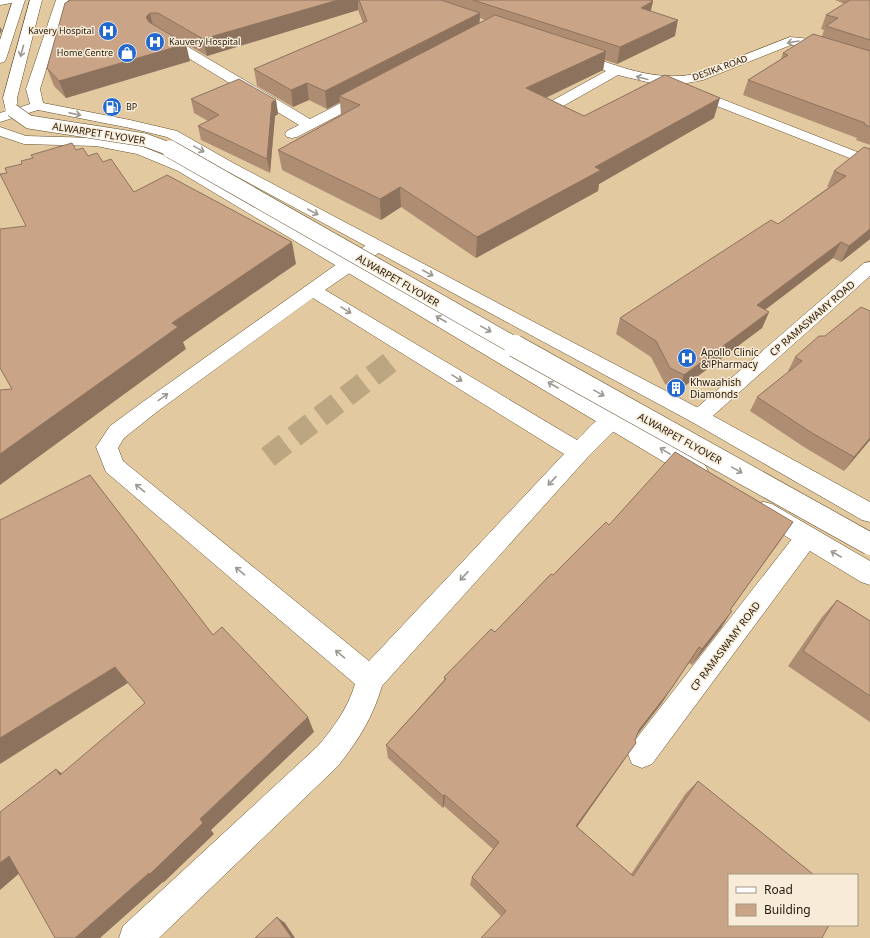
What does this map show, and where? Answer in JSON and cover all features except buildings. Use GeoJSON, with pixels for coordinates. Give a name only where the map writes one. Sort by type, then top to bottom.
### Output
{"type":"FeatureCollection","features":[{"type":"Feature","properties":{"kind":"main road"},"geometry":{"type":"LineString","coordinates":[[0,2],[13,0]]}},
{"type":"Feature","properties":{"kind":"main road"},"geometry":{"type":"LineString","coordinates":[[0,59],[19,0]]}},
{"type":"Feature","properties":{"kind":"main road","name":"ALWARPET FLYOVER"},"geometry":{"type":"LineString","coordinates":[[36,0],[10,98],[12,110],[29,122],[145,140],[169,149],[476,324],[870,544]]}},
{"type":"Feature","properties":{"kind":"main road"},"geometry":{"type":"LineString","coordinates":[[37,106],[33,89],[62,0]]}},
{"type":"Feature","properties":{"kind":"main road"},"geometry":{"type":"LineString","coordinates":[[59,12],[73,0]]}},
{"type":"Feature","properties":{"kind":"main road"},"geometry":{"type":"LineString","coordinates":[[158,34],[310,125]]}},
{"type":"Feature","properties":{"kind":"main road","name":"DESIKA ROAD"},"geometry":{"type":"LineString","coordinates":[[566,53],[651,80],[670,82],[698,78],[790,41],[797,40],[870,62]]}},
{"type":"Feature","properties":{"kind":"main road"},"geometry":{"type":"LineString","coordinates":[[544,111],[617,70]]}},
{"type":"Feature","properties":{"kind":"main road"},"geometry":{"type":"LineString","coordinates":[[670,82],[870,162]]}},
{"type":"Feature","properties":{"kind":"main road"},"geometry":{"type":"LineString","coordinates":[[292,134],[380,88]]}},
{"type":"Feature","properties":{"kind":"main road"},"geometry":{"type":"LineString","coordinates":[[0,118],[37,106],[130,124],[172,134],[377,246],[699,417],[870,513]]}},
{"type":"Feature","properties":{"kind":"main road"},"geometry":{"type":"LineString","coordinates":[[0,131],[24,140],[96,142],[141,150],[183,168],[715,481]]}},
{"type":"Feature","properties":{"kind":"main road"},"geometry":{"type":"LineString","coordinates":[[370,679],[114,466],[107,447],[117,432],[123,427],[348,264],[377,246]]}},
{"type":"Feature","properties":{"kind":"main road","name":"CP RAMASWAMY ROAD"},"geometry":{"type":"LineString","coordinates":[[699,417],[870,267]]}},
{"type":"Feature","properties":{"kind":"main road"},"geometry":{"type":"LineString","coordinates":[[312,290],[402,353],[579,452]]}},
{"type":"Feature","properties":{"kind":"main road"},"geometry":{"type":"LineString","coordinates":[[135,938],[328,756],[345,735],[363,704],[370,679],[579,452],[612,420]]}},
{"type":"Feature","properties":{"kind":"main road"},"geometry":{"type":"LineString","coordinates":[[748,501],[870,574]]}},
{"type":"Feature","properties":{"kind":"main road","name":"CP RAMASWAMY ROAD"},"geometry":{"type":"LineString","coordinates":[[642,754],[808,537]]}},
{"type":"Feature","properties":{"kind":"tunnel"},"geometry":{"type":"LineString","coordinates":[[268,457],[397,357]]}},
{"type":"Feature","properties":{"kind":"place","name":"Kavery Hospital"},"geometry":{"type":"Point","coordinates":[108,31]}},
{"type":"Feature","properties":{"kind":"place","name":"Kauvery Hospital"},"geometry":{"type":"Point","coordinates":[155,42]}},
{"type":"Feature","properties":{"kind":"place","name":"Home Centre"},"geometry":{"type":"Point","coordinates":[127,53]}},
{"type":"Feature","properties":{"kind":"place","name":"BP"},"geometry":{"type":"Point","coordinates":[112,107]}},
{"type":"Feature","properties":{"kind":"place","name":"Apollo Clinic & Pharmacy"},"geometry":{"type":"Point","coordinates":[687,358]}},
{"type":"Feature","properties":{"kind":"place","name":"Khwaahish Diamonds"},"geometry":{"type":"Point","coordinates":[676,388]}}]}
